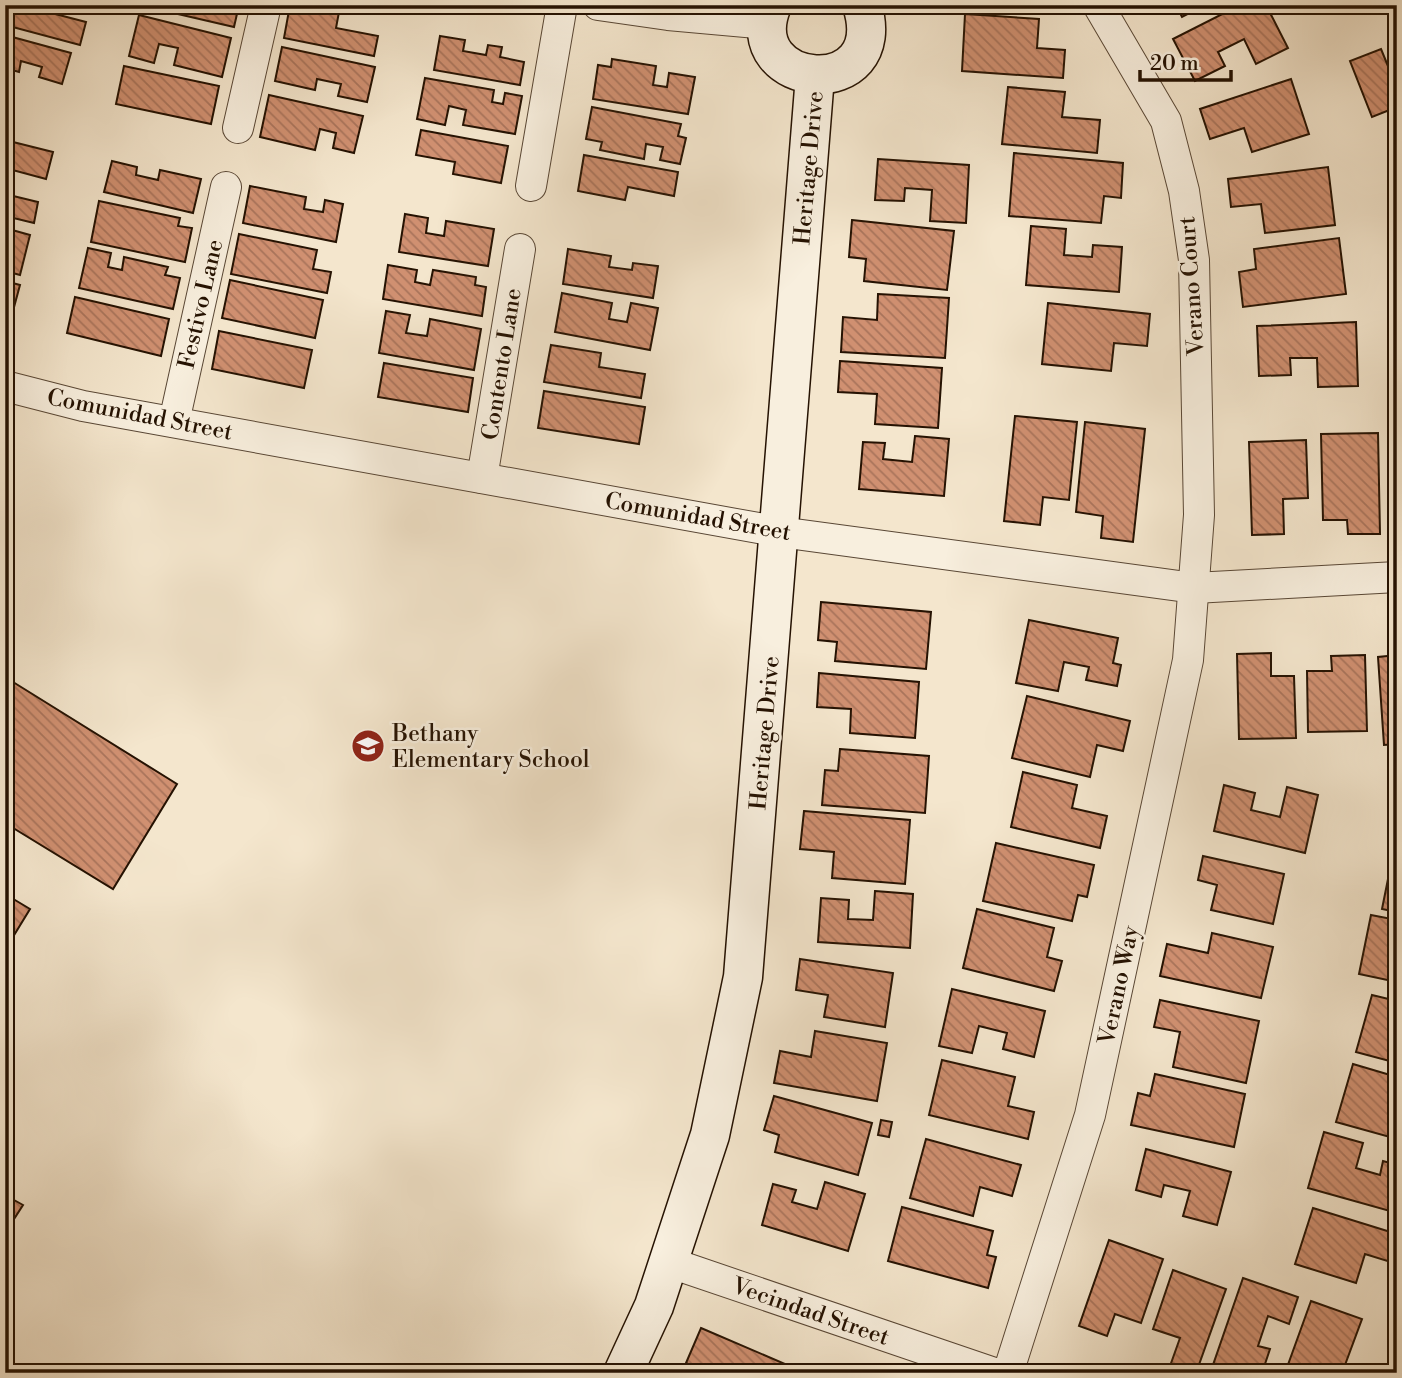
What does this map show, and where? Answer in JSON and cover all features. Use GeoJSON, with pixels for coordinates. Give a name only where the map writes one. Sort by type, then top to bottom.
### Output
{"type":"FeatureCollection","features":[{"type":"Feature","properties":{"kind":"street"},"geometry":{"type":"LineString","coordinates":[[238,128],[266,5]]}},
{"type":"Feature","properties":{"kind":"street"},"geometry":{"type":"LineString","coordinates":[[531,186],[562,5]]}},
{"type":"Feature","properties":{"kind":"street"},"geometry":{"type":"LineString","coordinates":[[598,5],[668,15],[770,15]]}},
{"type":"Feature","properties":{"kind":"street","name":"Heritage Drive"},"geometry":{"type":"LineString","coordinates":[[770,15],[769,40],[776,54],[800,73],[816,76],[832,74],[848,66],[860,53],[866,37],[867,19],[862,5]]}},
{"type":"Feature","properties":{"kind":"street","name":"Verano Court"},"geometry":{"type":"LineString","coordinates":[[1098,5],[1166,121],[1184,191],[1194,260],[1198,396],[1199,515],[1194,588]]}},
{"type":"Feature","properties":{"kind":"street","name":"Heritage Drive"},"geometry":{"type":"LineString","coordinates":[[623,1373],[654,1306],[710,1135],[743,978],[816,76]]}},
{"type":"Feature","properties":{"kind":"street","name":"Festivo Lane"},"geometry":{"type":"LineString","coordinates":[[174,422],[226,187]]}},
{"type":"Feature","properties":{"kind":"street","name":"Contento Lane"},"geometry":{"type":"LineString","coordinates":[[482,478],[520,249]]}},
{"type":"Feature","properties":{"kind":"street","name":"Comunidad Street"},"geometry":{"type":"LineString","coordinates":[[5,386],[83,406],[780,532],[1194,588],[1397,577]]}},
{"type":"Feature","properties":{"kind":"street","name":"Verano Way"},"geometry":{"type":"LineString","coordinates":[[1008,1373],[1090,1115],[1188,660],[1194,588]]}},
{"type":"Feature","properties":{"kind":"street","name":"Vecindad Street"},"geometry":{"type":"LineString","coordinates":[[668,1262],[994,1373]]}},
{"type":"Feature","properties":{"kind":"building"},"geometry":{"type":"Polygon","coordinates":[[[5,5],[37,5],[36,9],[86,22],[80,45],[5,25],[5,5]]]}},
{"type":"Feature","properties":{"kind":"building"},"geometry":{"type":"Polygon","coordinates":[[[139,5],[239,5],[234,27],[139,5]]]}},
{"type":"Feature","properties":{"kind":"building"},"geometry":{"type":"Polygon","coordinates":[[[290,5],[307,5],[339,12],[336,28],[378,36],[374,56],[284,38],[290,5]]]}},
{"type":"Feature","properties":{"kind":"building"},"geometry":{"type":"Polygon","coordinates":[[[1176,5],[1205,5],[1182,17],[1176,5]]]}},
{"type":"Feature","properties":{"kind":"building"},"geometry":{"type":"Polygon","coordinates":[[[1240,5],[1266,5],[1288,48],[1256,64],[1244,39],[1218,52],[1225,66],[1195,81],[1173,39],[1240,5]]]}},
{"type":"Feature","properties":{"kind":"building"},"geometry":{"type":"Polygon","coordinates":[[[965,14],[1039,19],[1037,48],[1065,50],[1063,78],[962,71],[965,14]]]}},
{"type":"Feature","properties":{"kind":"building"},"geometry":{"type":"Polygon","coordinates":[[[139,15],[231,38],[222,77],[174,65],[178,48],[159,44],[154,63],[129,56],[139,15]]]}},
{"type":"Feature","properties":{"kind":"building"},"geometry":{"type":"Polygon","coordinates":[[[5,35],[71,53],[62,84],[39,77],[42,67],[21,61],[19,72],[5,68],[5,35]]]}},
{"type":"Feature","properties":{"kind":"building"},"geometry":{"type":"Polygon","coordinates":[[[440,36],[465,40],[463,51],[486,55],[488,45],[502,47],[500,57],[524,62],[520,85],[434,70],[440,36]]]}},
{"type":"Feature","properties":{"kind":"building"},"geometry":{"type":"Polygon","coordinates":[[[282,47],[375,67],[367,102],[338,96],[341,84],[317,79],[315,90],[275,81],[282,47]]]}},
{"type":"Feature","properties":{"kind":"building"},"geometry":{"type":"Polygon","coordinates":[[[1381,49],[1392,76],[1397,74],[1397,107],[1372,117],[1350,61],[1381,49]]]}},
{"type":"Feature","properties":{"kind":"building"},"geometry":{"type":"Polygon","coordinates":[[[612,59],[656,66],[653,85],[667,87],[669,73],[695,77],[688,114],[593,99],[598,65],[611,67],[612,59]]]}},
{"type":"Feature","properties":{"kind":"building"},"geometry":{"type":"Polygon","coordinates":[[[124,66],[219,86],[211,124],[116,104],[124,66]]]}},
{"type":"Feature","properties":{"kind":"building"},"geometry":{"type":"Polygon","coordinates":[[[425,78],[494,90],[492,102],[503,104],[505,93],[522,96],[515,134],[463,125],[466,110],[449,106],[445,125],[417,119],[425,78]]]}},
{"type":"Feature","properties":{"kind":"building"},"geometry":{"type":"Polygon","coordinates":[[[1291,79],[1309,134],[1252,152],[1244,128],[1210,139],[1200,109],[1291,79]]]}},
{"type":"Feature","properties":{"kind":"building"},"geometry":{"type":"Polygon","coordinates":[[[1008,87],[1065,92],[1062,117],[1100,120],[1097,153],[1002,144],[1008,87]]]}},
{"type":"Feature","properties":{"kind":"building"},"geometry":{"type":"Polygon","coordinates":[[[269,95],[363,116],[354,153],[333,148],[336,133],[320,129],[315,150],[260,137],[269,95]]]}},
{"type":"Feature","properties":{"kind":"building"},"geometry":{"type":"Polygon","coordinates":[[[592,107],[681,124],[678,136],[686,138],[680,164],[660,160],[663,147],[646,144],[644,159],[600,150],[602,142],[586,139],[592,107]]]}},
{"type":"Feature","properties":{"kind":"building"},"geometry":{"type":"Polygon","coordinates":[[[5,127],[12,129],[9,141],[53,152],[46,179],[5,168],[5,127]]]}},
{"type":"Feature","properties":{"kind":"building"},"geometry":{"type":"Polygon","coordinates":[[[421,130],[508,146],[501,183],[453,174],[455,162],[416,155],[421,130]]]}},
{"type":"Feature","properties":{"kind":"building"},"geometry":{"type":"Polygon","coordinates":[[[1014,153],[1123,163],[1121,198],[1104,196],[1101,223],[1009,216],[1014,153]]]}},
{"type":"Feature","properties":{"kind":"building"},"geometry":{"type":"Polygon","coordinates":[[[584,155],[678,172],[674,196],[628,187],[625,200],[578,191],[584,155]]]}},
{"type":"Feature","properties":{"kind":"building"},"geometry":{"type":"Polygon","coordinates":[[[878,159],[969,165],[966,223],[930,221],[932,190],[905,188],[904,201],[875,200],[878,159]]]}},
{"type":"Feature","properties":{"kind":"building"},"geometry":{"type":"Polygon","coordinates":[[[112,161],[137,167],[136,175],[158,180],[160,170],[201,179],[193,213],[104,192],[112,161]]]}},
{"type":"Feature","properties":{"kind":"building"},"geometry":{"type":"Polygon","coordinates":[[[1328,167],[1335,225],[1265,233],[1261,204],[1231,207],[1228,179],[1328,167]]]}},
{"type":"Feature","properties":{"kind":"building"},"geometry":{"type":"Polygon","coordinates":[[[250,186],[306,197],[304,209],[323,212],[325,200],[343,204],[336,242],[243,223],[250,186]]]}},
{"type":"Feature","properties":{"kind":"building"},"geometry":{"type":"Polygon","coordinates":[[[5,194],[38,202],[34,223],[5,216],[5,194]]]}},
{"type":"Feature","properties":{"kind":"building"},"geometry":{"type":"Polygon","coordinates":[[[99,201],[180,218],[178,226],[192,228],[185,262],[91,242],[99,201]]]}},
{"type":"Feature","properties":{"kind":"building"},"geometry":{"type":"Polygon","coordinates":[[[405,214],[428,218],[426,233],[444,236],[446,221],[494,229],[488,266],[399,252],[405,214]]]}},
{"type":"Feature","properties":{"kind":"building"},"geometry":{"type":"Polygon","coordinates":[[[852,220],[954,231],[947,290],[864,281],[866,259],[849,257],[852,220]]]}},
{"type":"Feature","properties":{"kind":"building"},"geometry":{"type":"Polygon","coordinates":[[[1031,226],[1066,229],[1064,255],[1092,257],[1093,245],[1122,247],[1119,292],[1026,285],[1031,226]]]}},
{"type":"Feature","properties":{"kind":"building"},"geometry":{"type":"Polygon","coordinates":[[[5,228],[30,235],[20,275],[5,271],[5,228]]]}},
{"type":"Feature","properties":{"kind":"building"},"geometry":{"type":"Polygon","coordinates":[[[239,234],[317,250],[313,269],[331,272],[327,293],[231,274],[239,234]]]}},
{"type":"Feature","properties":{"kind":"building"},"geometry":{"type":"Polygon","coordinates":[[[1339,238],[1346,294],[1243,307],[1239,272],[1256,269],[1254,249],[1339,238]]]}},
{"type":"Feature","properties":{"kind":"building"},"geometry":{"type":"Polygon","coordinates":[[[88,248],[111,253],[108,267],[122,270],[124,257],[168,267],[165,275],[180,278],[173,309],[79,288],[88,248]]]}},
{"type":"Feature","properties":{"kind":"building"},"geometry":{"type":"Polygon","coordinates":[[[568,249],[611,256],[609,267],[632,270],[633,263],[658,266],[653,298],[563,284],[568,249]]]}},
{"type":"Feature","properties":{"kind":"building"},"geometry":{"type":"Polygon","coordinates":[[[388,265],[417,270],[415,282],[430,285],[433,270],[476,277],[475,285],[486,287],[482,316],[383,299],[388,265]]]}},
{"type":"Feature","properties":{"kind":"building"},"geometry":{"type":"Polygon","coordinates":[[[230,280],[323,300],[315,338],[222,318],[230,280]]]}},
{"type":"Feature","properties":{"kind":"building"},"geometry":{"type":"Polygon","coordinates":[[[5,281],[20,285],[10,322],[5,321],[5,281]]]}},
{"type":"Feature","properties":{"kind":"building"},"geometry":{"type":"Polygon","coordinates":[[[562,293],[612,303],[609,319],[627,322],[631,303],[658,308],[650,350],[555,332],[562,293]]]}},
{"type":"Feature","properties":{"kind":"building"},"geometry":{"type":"Polygon","coordinates":[[[878,294],[949,298],[945,358],[841,352],[843,317],[877,320],[878,294]]]}},
{"type":"Feature","properties":{"kind":"building"},"geometry":{"type":"Polygon","coordinates":[[[75,297],[169,319],[161,356],[67,333],[75,297]]]}},
{"type":"Feature","properties":{"kind":"building"},"geometry":{"type":"Polygon","coordinates":[[[1048,303],[1150,314],[1147,346],[1114,343],[1111,371],[1042,364],[1048,303]]]}},
{"type":"Feature","properties":{"kind":"building"},"geometry":{"type":"Polygon","coordinates":[[[386,311],[410,315],[406,333],[427,336],[430,319],[481,329],[474,370],[379,353],[386,311]]]}},
{"type":"Feature","properties":{"kind":"building"},"geometry":{"type":"Polygon","coordinates":[[[1356,322],[1358,386],[1318,387],[1317,358],[1290,358],[1291,375],[1259,376],[1257,326],[1356,322]]]}},
{"type":"Feature","properties":{"kind":"building"},"geometry":{"type":"Polygon","coordinates":[[[219,331],[312,350],[304,388],[212,369],[219,331]]]}},
{"type":"Feature","properties":{"kind":"building"},"geometry":{"type":"Polygon","coordinates":[[[551,345],[601,353],[599,367],[645,374],[641,398],[544,382],[551,345]]]}},
{"type":"Feature","properties":{"kind":"building"},"geometry":{"type":"Polygon","coordinates":[[[840,361],[942,368],[938,428],[875,424],[877,394],[838,392],[840,361]]]}},
{"type":"Feature","properties":{"kind":"building"},"geometry":{"type":"Polygon","coordinates":[[[384,363],[473,378],[468,412],[378,397],[384,363]]]}},
{"type":"Feature","properties":{"kind":"building"},"geometry":{"type":"Polygon","coordinates":[[[544,391],[645,407],[639,444],[538,428],[544,391]]]}},
{"type":"Feature","properties":{"kind":"building"},"geometry":{"type":"Polygon","coordinates":[[[1015,416],[1077,422],[1069,500],[1043,497],[1040,525],[1004,521],[1015,416]]]}},
{"type":"Feature","properties":{"kind":"building"},"geometry":{"type":"Polygon","coordinates":[[[1085,422],[1145,429],[1133,542],[1101,538],[1103,516],[1076,512],[1085,422]]]}},
{"type":"Feature","properties":{"kind":"building"},"geometry":{"type":"Polygon","coordinates":[[[1378,433],[1380,534],[1348,534],[1347,520],[1323,520],[1321,434],[1378,433]]]}},
{"type":"Feature","properties":{"kind":"building"},"geometry":{"type":"Polygon","coordinates":[[[915,436],[949,439],[944,496],[859,489],[863,442],[885,443],[883,459],[912,462],[915,436]]]}},
{"type":"Feature","properties":{"kind":"building"},"geometry":{"type":"Polygon","coordinates":[[[1306,440],[1308,498],[1283,499],[1284,534],[1252,535],[1249,442],[1306,440]]]}},
{"type":"Feature","properties":{"kind":"building"},"geometry":{"type":"Polygon","coordinates":[[[821,602],[931,612],[926,669],[835,661],[837,642],[818,640],[821,602]]]}},
{"type":"Feature","properties":{"kind":"building"},"geometry":{"type":"Polygon","coordinates":[[[1029,620],[1118,638],[1113,663],[1121,665],[1117,686],[1086,680],[1089,667],[1064,662],[1058,691],[1016,683],[1029,620]]]}},
{"type":"Feature","properties":{"kind":"building"},"geometry":{"type":"Polygon","coordinates":[[[1271,653],[1271,676],[1294,676],[1296,738],[1239,739],[1237,654],[1271,653]]]}},
{"type":"Feature","properties":{"kind":"building"},"geometry":{"type":"Polygon","coordinates":[[[1365,655],[1367,731],[1308,732],[1307,671],[1332,671],[1331,656],[1365,655]]]}},
{"type":"Feature","properties":{"kind":"building"},"geometry":{"type":"Polygon","coordinates":[[[1397,655],[1397,744],[1384,745],[1378,657],[1397,655]]]}},
{"type":"Feature","properties":{"kind":"building"},"geometry":{"type":"Polygon","coordinates":[[[819,673],[919,682],[915,738],[850,733],[851,709],[817,707],[819,673]]]}},
{"type":"Feature","properties":{"kind":"building"},"geometry":{"type":"Polygon","coordinates":[[[5,677],[177,784],[113,889],[5,823],[5,677]]]}},
{"type":"Feature","properties":{"kind":"building"},"geometry":{"type":"Polygon","coordinates":[[[1027,696],[1130,721],[1123,751],[1097,745],[1090,777],[1012,758],[1027,696]]]}},
{"type":"Feature","properties":{"kind":"building"},"geometry":{"type":"Polygon","coordinates":[[[840,749],[929,756],[925,813],[822,805],[825,770],[838,771],[840,749]]]}},
{"type":"Feature","properties":{"kind":"building"},"geometry":{"type":"Polygon","coordinates":[[[1023,772],[1077,785],[1072,808],[1107,816],[1100,848],[1011,827],[1023,772]]]}},
{"type":"Feature","properties":{"kind":"building"},"geometry":{"type":"Polygon","coordinates":[[[1224,785],[1255,793],[1251,810],[1280,817],[1287,787],[1318,795],[1305,853],[1214,831],[1224,785]]]}},
{"type":"Feature","properties":{"kind":"building"},"geometry":{"type":"Polygon","coordinates":[[[804,811],[910,820],[905,884],[832,878],[834,852],[800,849],[804,811]]]}},
{"type":"Feature","properties":{"kind":"building"},"geometry":{"type":"Polygon","coordinates":[[[996,843],[1094,865],[1087,897],[1078,895],[1072,921],[983,901],[996,843]]]}},
{"type":"Feature","properties":{"kind":"building"},"geometry":{"type":"Polygon","coordinates":[[[1394,849],[1397,850],[1397,912],[1382,909],[1394,849]]]}},
{"type":"Feature","properties":{"kind":"building"},"geometry":{"type":"Polygon","coordinates":[[[1203,856],[1284,874],[1273,924],[1211,910],[1217,885],[1198,880],[1203,856]]]}},
{"type":"Feature","properties":{"kind":"building"},"geometry":{"type":"Polygon","coordinates":[[[875,891],[913,894],[910,948],[818,942],[821,898],[849,900],[848,919],[873,920],[875,891]]]}},
{"type":"Feature","properties":{"kind":"building"},"geometry":{"type":"Polygon","coordinates":[[[5,894],[30,909],[5,950],[5,894]]]}},
{"type":"Feature","properties":{"kind":"building"},"geometry":{"type":"Polygon","coordinates":[[[977,909],[1054,928],[1047,957],[1062,961],[1054,991],[963,968],[977,909]]]}},
{"type":"Feature","properties":{"kind":"building"},"geometry":{"type":"Polygon","coordinates":[[[1371,915],[1397,920],[1397,982],[1359,974],[1371,915]]]}},
{"type":"Feature","properties":{"kind":"building"},"geometry":{"type":"Polygon","coordinates":[[[1212,933],[1273,947],[1261,998],[1160,976],[1167,944],[1208,953],[1212,933]]]}},
{"type":"Feature","properties":{"kind":"building"},"geometry":{"type":"Polygon","coordinates":[[[800,959],[893,973],[885,1027],[824,1017],[828,995],[796,990],[800,959]]]}},
{"type":"Feature","properties":{"kind":"building"},"geometry":{"type":"Polygon","coordinates":[[[952,989],[1045,1011],[1034,1057],[1003,1049],[1007,1033],[979,1026],[972,1053],[939,1046],[952,989]]]}},
{"type":"Feature","properties":{"kind":"building"},"geometry":{"type":"Polygon","coordinates":[[[1372,995],[1397,1001],[1397,1063],[1356,1052],[1372,995]]]}},
{"type":"Feature","properties":{"kind":"building"},"geometry":{"type":"Polygon","coordinates":[[[1160,1000],[1259,1021],[1246,1083],[1173,1067],[1180,1032],[1154,1027],[1160,1000]]]}},
{"type":"Feature","properties":{"kind":"building"},"geometry":{"type":"Polygon","coordinates":[[[815,1031],[887,1043],[877,1101],[774,1083],[780,1051],[811,1057],[815,1031]]]}},
{"type":"Feature","properties":{"kind":"building"},"geometry":{"type":"Polygon","coordinates":[[[942,1060],[1015,1077],[1008,1106],[1034,1112],[1028,1139],[929,1115],[942,1060]]]}},
{"type":"Feature","properties":{"kind":"building"},"geometry":{"type":"Polygon","coordinates":[[[1353,1064],[1397,1077],[1397,1139],[1336,1122],[1353,1064]]]}},
{"type":"Feature","properties":{"kind":"building"},"geometry":{"type":"Polygon","coordinates":[[[1155,1074],[1245,1094],[1234,1147],[1131,1125],[1138,1093],[1150,1096],[1155,1074]]]}},
{"type":"Feature","properties":{"kind":"building"},"geometry":{"type":"Polygon","coordinates":[[[774,1096],[872,1123],[858,1175],[775,1152],[779,1135],[764,1130],[774,1096]]]}},
{"type":"Feature","properties":{"kind":"building"},"geometry":{"type":"Polygon","coordinates":[[[881,1120],[892,1122],[889,1137],[878,1135],[881,1120]]]}},
{"type":"Feature","properties":{"kind":"building"},"geometry":{"type":"Polygon","coordinates":[[[1324,1132],[1363,1143],[1356,1168],[1380,1175],[1383,1161],[1397,1165],[1397,1213],[1308,1188],[1324,1132]]]}},
{"type":"Feature","properties":{"kind":"building"},"geometry":{"type":"Polygon","coordinates":[[[926,1139],[1021,1165],[1012,1196],[980,1187],[973,1216],[910,1198],[926,1139]]]}},
{"type":"Feature","properties":{"kind":"building"},"geometry":{"type":"Polygon","coordinates":[[[1146,1149],[1231,1172],[1217,1225],[1183,1216],[1190,1191],[1164,1185],[1161,1197],[1136,1190],[1146,1149]]]}},
{"type":"Feature","properties":{"kind":"building"},"geometry":{"type":"Polygon","coordinates":[[[825,1182],[865,1194],[848,1251],[762,1225],[773,1184],[796,1190],[792,1202],[817,1209],[825,1182]]]}},
{"type":"Feature","properties":{"kind":"building"},"geometry":{"type":"Polygon","coordinates":[[[5,1195],[23,1205],[5,1233],[5,1195]]]}},
{"type":"Feature","properties":{"kind":"building"},"geometry":{"type":"Polygon","coordinates":[[[902,1207],[993,1231],[987,1255],[996,1257],[988,1288],[888,1261],[902,1207]]]}},
{"type":"Feature","properties":{"kind":"building"},"geometry":{"type":"Polygon","coordinates":[[[1313,1208],[1397,1234],[1397,1264],[1365,1254],[1356,1283],[1295,1264],[1313,1208]]]}},
{"type":"Feature","properties":{"kind":"building"},"geometry":{"type":"Polygon","coordinates":[[[1109,1240],[1163,1259],[1141,1323],[1115,1314],[1107,1336],[1079,1326],[1109,1240]]]}},
{"type":"Feature","properties":{"kind":"building"},"geometry":{"type":"Polygon","coordinates":[[[1173,1270],[1226,1289],[1196,1373],[1179,1373],[1169,1369],[1180,1338],[1153,1329],[1173,1270]]]}},
{"type":"Feature","properties":{"kind":"building"},"geometry":{"type":"Polygon","coordinates":[[[1243,1278],[1298,1297],[1289,1324],[1268,1316],[1258,1346],[1270,1349],[1262,1373],[1235,1373],[1213,1365],[1243,1278]]]}},
{"type":"Feature","properties":{"kind":"building"},"geometry":{"type":"Polygon","coordinates":[[[1311,1301],[1362,1319],[1342,1373],[1285,1373],[1311,1301]]]}},
{"type":"Feature","properties":{"kind":"building"},"geometry":{"type":"Polygon","coordinates":[[[701,1328],[799,1370],[798,1373],[701,1373],[702,1370],[686,1363],[701,1328]]]}},
{"type":"Feature","properties":{"kind":"place","name":"Bethany Elementary School"},"geometry":{"type":"Point","coordinates":[368,746]}}]}
